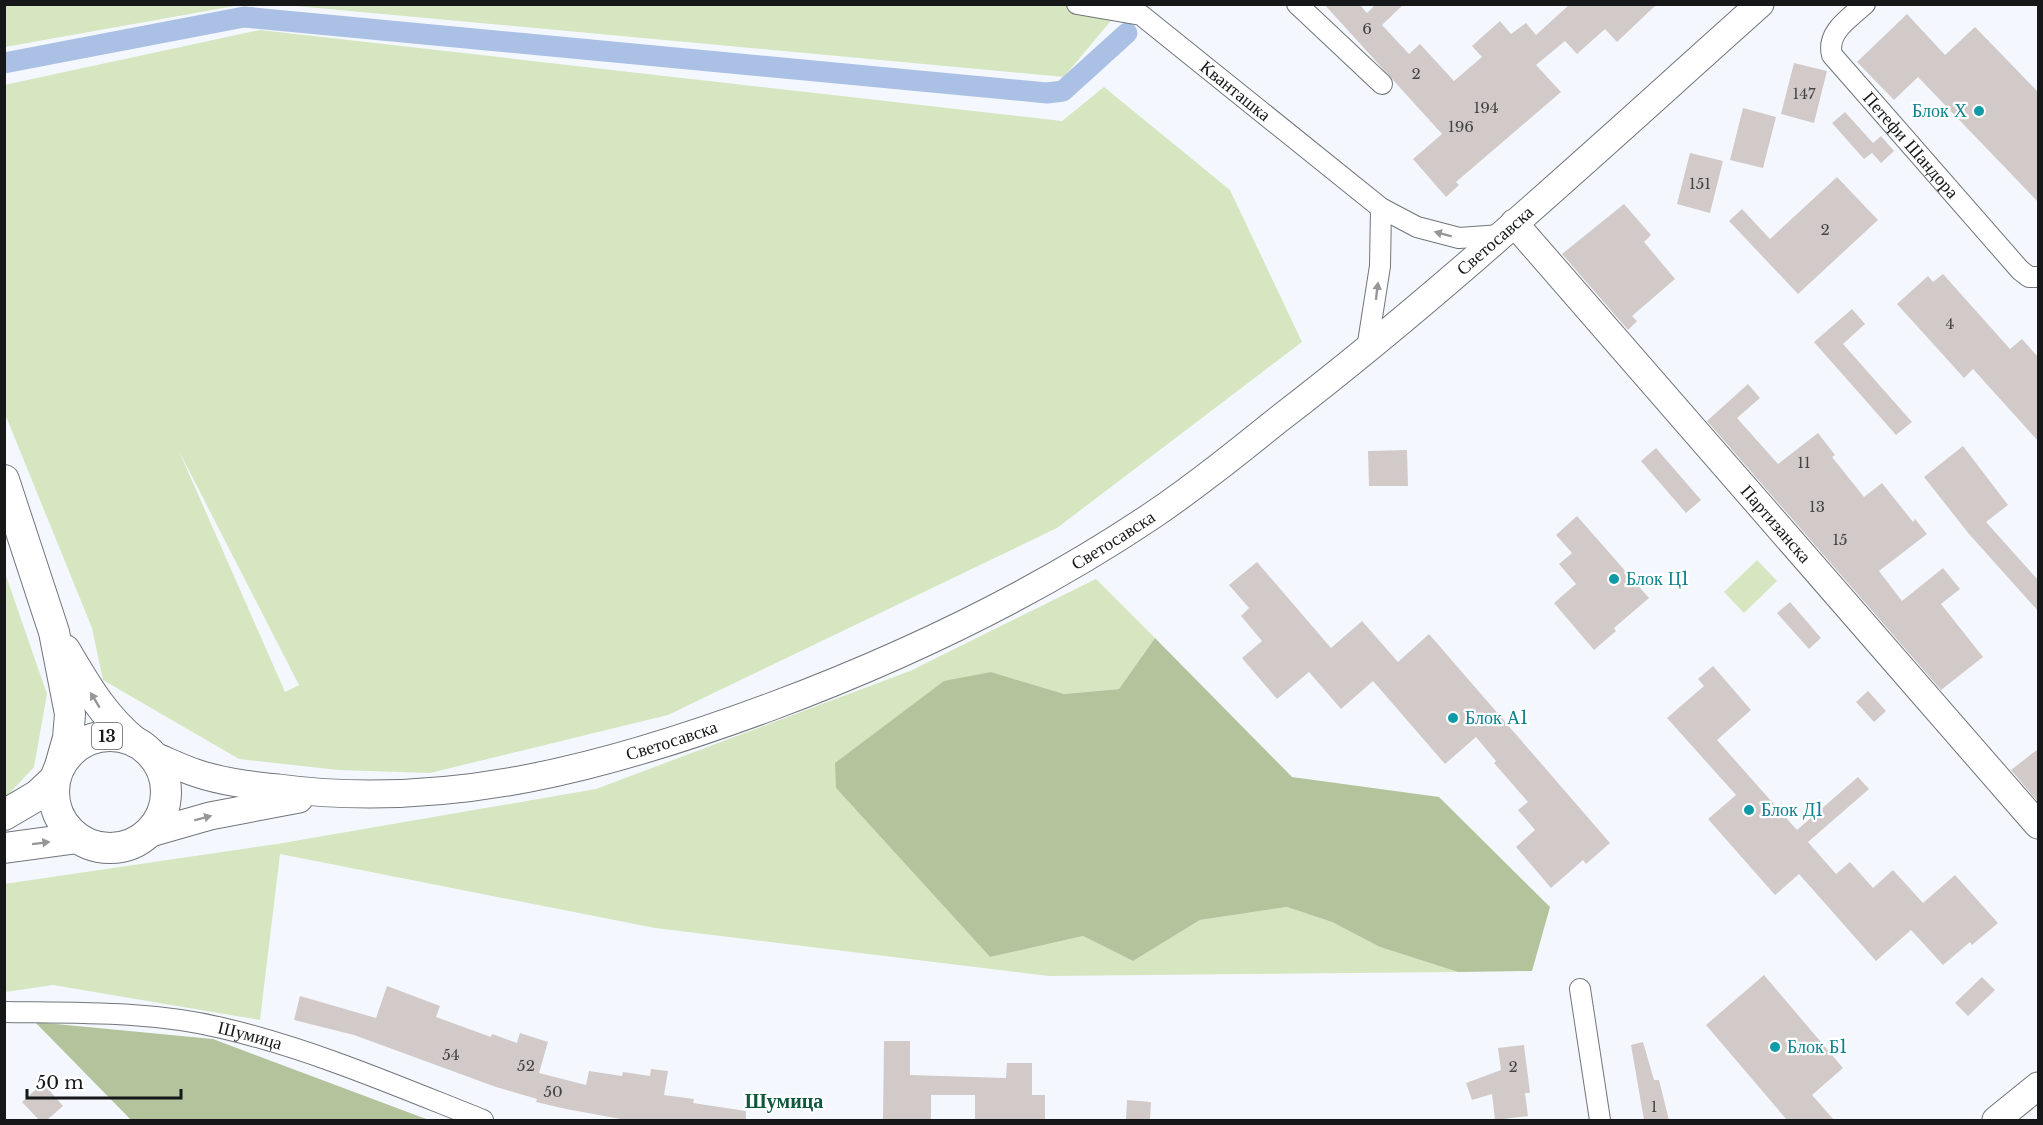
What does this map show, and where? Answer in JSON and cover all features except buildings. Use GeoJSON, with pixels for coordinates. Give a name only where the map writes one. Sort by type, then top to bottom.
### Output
{"type":"FeatureCollection","features":[{"type":"Feature","properties":{"kind":"main road","name":"Светосавска"},"geometry":{"type":"LineString","coordinates":[[324,794],[417,792],[473,787],[571,771],[664,746],[814,691],[991,610],[1100,548],[1196,484],[1367,349],[1507,229],[1760,4]]}},
{"type":"Feature","properties":{"kind":"main road","name":"Партизанска"},"geometry":{"type":"LineString","coordinates":[[1507,229],[2038,825]]}},
{"type":"Feature","properties":{"kind":"main road","name":"13"},"geometry":{"type":"LineString","coordinates":[[4,480],[54,632],[70,714],[68,738],[57,773],[54,801],[63,822],[78,838]]}},
{"type":"Feature","properties":{"kind":"main road","name":"13"},"geometry":{"type":"LineString","coordinates":[[54,632],[100,708],[116,726],[144,748],[162,770],[166,787],[164,804],[158,820],[147,834]]}},
{"type":"Feature","properties":{"kind":"main road","name":"13"},"geometry":{"type":"LineString","coordinates":[[4,815],[38,795],[57,773],[70,752],[84,742],[101,736],[119,736],[144,748]]}},
{"type":"Feature","properties":{"kind":"main road"},"geometry":{"type":"LineString","coordinates":[[144,748],[196,773],[223,781],[324,794]]}},
{"type":"Feature","properties":{"kind":"main road"},"geometry":{"type":"LineString","coordinates":[[4,848],[78,838],[91,844],[113,847],[134,842],[147,834],[216,815],[324,794]]}},
{"type":"Feature","properties":{"kind":"main road"},"geometry":{"type":"LineString","coordinates":[[1996,1120],[2038,1086]]}},
{"type":"Feature","properties":{"kind":"street","name":"Кванташка"},"geometry":{"type":"LineString","coordinates":[[1077,4],[1145,10],[1381,208],[1417,227],[1458,238],[1507,229]]}},
{"type":"Feature","properties":{"kind":"street"},"geometry":{"type":"LineString","coordinates":[[1297,4],[1382,84]]}},
{"type":"Feature","properties":{"kind":"street","name":"Петефи Шандора"},"geometry":{"type":"LineString","coordinates":[[1865,4],[1833,35],[1829,45],[1832,55],[2020,270],[2029,277],[2038,277]]}},
{"type":"Feature","properties":{"kind":"street"},"geometry":{"type":"LineString","coordinates":[[1367,349],[1380,266],[1381,208]]}},
{"type":"Feature","properties":{"kind":"street"},"geometry":{"type":"LineString","coordinates":[[1580,988],[1600,1120]]}},
{"type":"Feature","properties":{"kind":"street","name":"Шумица"},"geometry":{"type":"LineString","coordinates":[[4,1012],[123,1013],[219,1027],[295,1047],[483,1120]]}},
{"type":"Feature","properties":{"kind":"green space"},"geometry":{"type":"Polygon","coordinates":[[[5,4],[240,4],[240,5],[5,47],[5,4]]]}},
{"type":"Feature","properties":{"kind":"green space"},"geometry":{"type":"Polygon","coordinates":[[[285,5],[1124,5],[1064,77],[285,5]]]}},
{"type":"Feature","properties":{"kind":"green space"},"geometry":{"type":"Polygon","coordinates":[[[260,30],[1062,121],[1104,87],[1230,190],[1302,342],[1057,528],[668,715],[430,773],[338,770],[239,759],[103,680],[92,628],[5,414],[4,85],[260,30]],[[179,451],[285,692],[299,685],[179,451]]]}},
{"type":"Feature","properties":{"kind":"green space"},"geometry":{"type":"Polygon","coordinates":[[[1757,560],[1777,581],[1744,613],[1724,592],[1757,560]]]}},
{"type":"Feature","properties":{"kind":"green space"},"geometry":{"type":"Polygon","coordinates":[[[4,570],[47,694],[34,767],[5,798],[4,570]]]}},
{"type":"Feature","properties":{"kind":"green space"},"geometry":{"type":"Polygon","coordinates":[[[1096,579],[1155,638],[1119,689],[1064,694],[991,672],[836,788],[990,957],[1083,936],[1133,961],[1200,920],[1287,907],[1332,922],[1380,947],[1458,972],[1049,976],[655,928],[280,854],[260,1020],[53,985],[5,992],[4,884],[277,844],[596,789],[910,671],[1096,579]]]}},
{"type":"Feature","properties":{"kind":"green space"},"geometry":{"type":"Polygon","coordinates":[[[1155,638],[1292,777],[1439,797],[1550,907],[1532,971],[1458,972],[1380,947],[1332,922],[1287,907],[1200,920],[1133,961],[1083,936],[990,957],[836,788],[835,763],[944,681],[991,672],[1064,694],[1119,689],[1155,638]]]}},
{"type":"Feature","properties":{"kind":"green space"},"geometry":{"type":"Polygon","coordinates":[[[35,1022],[213,1039],[429,1120],[131,1120],[35,1022]]]}},
{"type":"Feature","properties":{"kind":"waterway"},"geometry":{"type":"LineString","coordinates":[[4,63],[244,17],[1047,93],[1063,91],[1127,33]]}},
{"type":"Feature","properties":{"kind":"place","name":"Блок Х"},"geometry":{"type":"Point","coordinates":[1979,111]}},
{"type":"Feature","properties":{"kind":"place","name":"Блок Ц1"},"geometry":{"type":"Point","coordinates":[1614,579]}},
{"type":"Feature","properties":{"kind":"place","name":"Блок А1"},"geometry":{"type":"Point","coordinates":[1453,718]}},
{"type":"Feature","properties":{"kind":"place","name":"Блок Д1"},"geometry":{"type":"Point","coordinates":[1749,810]}},
{"type":"Feature","properties":{"kind":"place","name":"Блок Б1"},"geometry":{"type":"Point","coordinates":[1775,1047]}},
{"type":"Feature","properties":{"kind":"district","name":"Шумица"},"geometry":{"type":"Point","coordinates":[784,1101]}}]}
